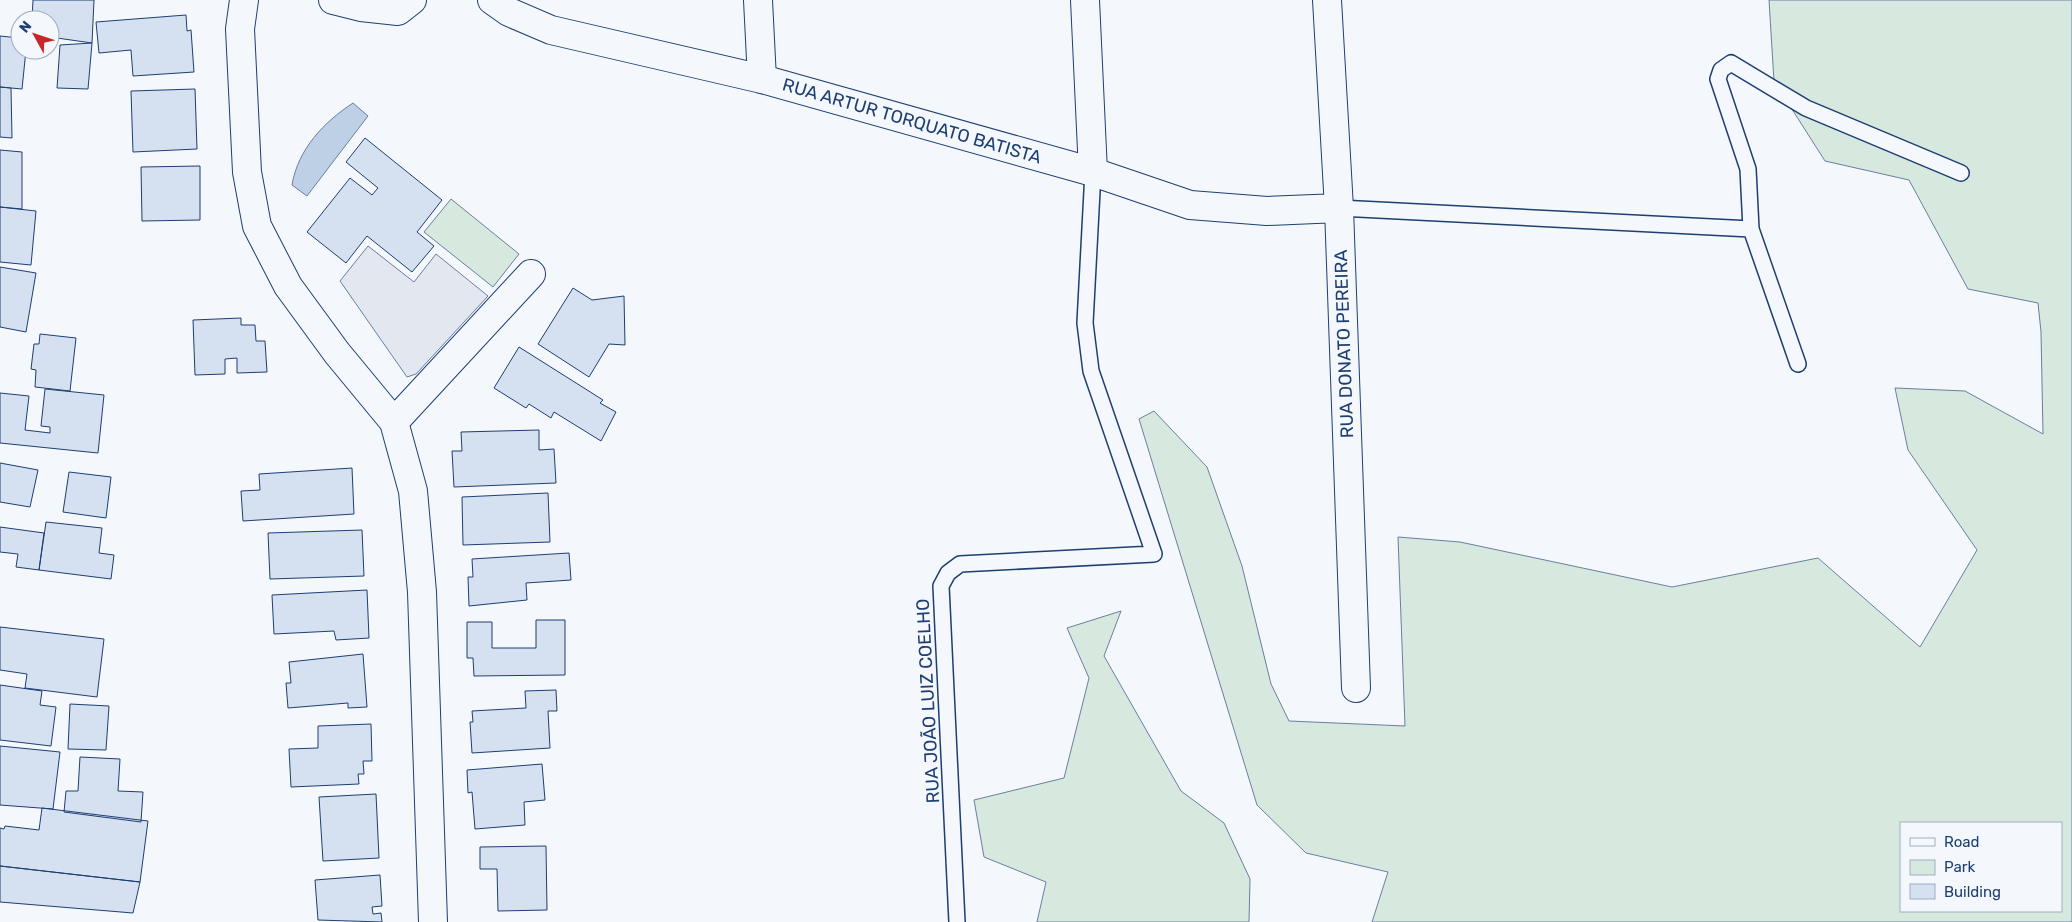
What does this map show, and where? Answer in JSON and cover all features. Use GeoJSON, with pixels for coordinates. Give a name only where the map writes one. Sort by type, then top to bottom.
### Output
{"type":"FeatureCollection","features":[{"type":"Feature","properties":{"kind":"street"},"geometry":{"type":"LineString","coordinates":[[244,0],[242,2],[240,29],[247,172],[257,226],[288,286],[337,353],[394,422],[413,491],[419,554],[433,922]]}},
{"type":"Feature","properties":{"kind":"street"},"geometry":{"type":"LineString","coordinates":[[333,0],[361,8],[398,12],[412,0]]}},
{"type":"Feature","properties":{"kind":"street","name":"RUA ARTUR TORQUATO BATISTA"},"geometry":{"type":"LineString","coordinates":[[492,0],[509,12],[551,30],[762,79],[1093,172],[1190,204],[1267,211],[1339,208]]}},
{"type":"Feature","properties":{"kind":"street"},"geometry":{"type":"LineString","coordinates":[[758,0],[762,79]]}},
{"type":"Feature","properties":{"kind":"street"},"geometry":{"type":"LineString","coordinates":[[1085,0],[1093,172]]}},
{"type":"Feature","properties":{"kind":"street","name":"RUA DONATO PEREIRA"},"geometry":{"type":"LineString","coordinates":[[1327,0],[1339,208],[1356,688]]}},
{"type":"Feature","properties":{"kind":"street"},"geometry":{"type":"LineString","coordinates":[[394,422],[531,274]]}},
{"type":"Feature","properties":{"kind":"lane"},"geometry":{"type":"LineString","coordinates":[[1798,364],[1751,228],[1748,168],[1718,79],[1721,70],[1731,63],[1806,108],[1961,173]]}},
{"type":"Feature","properties":{"kind":"lane","name":"RUA JOÃO LUIZ COELHO"},"geometry":{"type":"LineString","coordinates":[[957,922],[941,586],[948,573],[960,564],[1154,554],[1091,372],[1085,323],[1093,172]]}},
{"type":"Feature","properties":{"kind":"lane"},"geometry":{"type":"LineString","coordinates":[[1339,208],[1751,228]]}},
{"type":"Feature","properties":{"kind":"green space"},"geometry":{"type":"Polygon","coordinates":[[[1769,0],[2072,0],[2072,922],[1372,922],[1388,872],[1306,853],[1257,805],[1139,419],[1154,411],[1207,467],[1242,566],[1271,684],[1289,721],[1405,726],[1398,537],[1460,542],[1672,587],[1818,558],[1920,647],[1977,550],[1908,450],[1895,388],[1965,391],[2043,434],[2041,332],[2038,303],[1968,289],[1909,180],[1825,161],[1774,81],[1769,0]]]}},
{"type":"Feature","properties":{"kind":"green space"},"geometry":{"type":"Polygon","coordinates":[[[451,199],[519,254],[493,287],[424,232],[451,199]]]}},
{"type":"Feature","properties":{"kind":"green space"},"geometry":{"type":"Polygon","coordinates":[[[1121,611],[1104,656],[1181,791],[1224,823],[1250,879],[1249,922],[1037,922],[1046,882],[984,857],[974,800],[1064,778],[1089,678],[1067,628],[1121,611]]]}},
{"type":"Feature","properties":{"kind":"shaded area"},"geometry":{"type":"Polygon","coordinates":[[[368,246],[414,282],[436,254],[488,296],[416,374],[407,377],[340,281],[368,246]]]}},
{"type":"Feature","properties":{"kind":"water"},"geometry":{"type":"Polygon","coordinates":[[[353,103],[368,116],[307,196],[292,185],[300,160],[306,148],[323,128],[353,103]]]}},
{"type":"Feature","properties":{"kind":"building"},"geometry":{"type":"Polygon","coordinates":[[[33,0],[94,0],[92,43],[60,38],[60,10],[32,10],[33,0]]]}},
{"type":"Feature","properties":{"kind":"building"},"geometry":{"type":"Polygon","coordinates":[[[186,15],[187,31],[191,30],[194,72],[133,76],[131,50],[99,53],[96,22],[186,15]]]}},
{"type":"Feature","properties":{"kind":"building"},"geometry":{"type":"Polygon","coordinates":[[[0,36],[10,37],[10,60],[25,60],[22,89],[0,87],[0,36]]]}},
{"type":"Feature","properties":{"kind":"building"},"geometry":{"type":"Polygon","coordinates":[[[92,43],[88,89],[57,88],[60,45],[92,43]]]}},
{"type":"Feature","properties":{"kind":"building"},"geometry":{"type":"Polygon","coordinates":[[[0,87],[11,88],[12,138],[0,137],[0,87]]]}},
{"type":"Feature","properties":{"kind":"building"},"geometry":{"type":"Polygon","coordinates":[[[195,89],[197,149],[133,152],[131,91],[195,89]]]}},
{"type":"Feature","properties":{"kind":"building"},"geometry":{"type":"Polygon","coordinates":[[[365,138],[442,200],[417,232],[434,246],[412,272],[367,236],[346,263],[307,232],[350,178],[372,195],[378,188],[346,162],[365,138]]]}},
{"type":"Feature","properties":{"kind":"building"},"geometry":{"type":"Polygon","coordinates":[[[0,150],[22,152],[22,209],[0,207],[0,150]]]}},
{"type":"Feature","properties":{"kind":"building"},"geometry":{"type":"Polygon","coordinates":[[[200,166],[200,220],[142,221],[141,167],[200,166]]]}},
{"type":"Feature","properties":{"kind":"building"},"geometry":{"type":"Polygon","coordinates":[[[0,207],[36,211],[31,265],[0,262],[0,207]]]}},
{"type":"Feature","properties":{"kind":"building"},"geometry":{"type":"Polygon","coordinates":[[[0,267],[36,273],[26,332],[0,327],[0,267]]]}},
{"type":"Feature","properties":{"kind":"building"},"geometry":{"type":"Polygon","coordinates":[[[573,288],[592,300],[624,296],[625,345],[609,344],[589,377],[538,344],[573,288]]]}},
{"type":"Feature","properties":{"kind":"building"},"geometry":{"type":"Polygon","coordinates":[[[241,318],[241,325],[255,325],[256,341],[265,341],[267,372],[237,373],[237,358],[225,359],[225,374],[195,375],[193,320],[241,318]]]}},
{"type":"Feature","properties":{"kind":"building"},"geometry":{"type":"Polygon","coordinates":[[[40,334],[76,338],[70,391],[35,387],[36,370],[31,369],[34,344],[39,344],[40,334]]]}},
{"type":"Feature","properties":{"kind":"building"},"geometry":{"type":"Polygon","coordinates":[[[519,347],[603,400],[600,403],[616,412],[601,441],[554,412],[551,418],[529,404],[526,408],[494,388],[519,347]]]}},
{"type":"Feature","properties":{"kind":"building"},"geometry":{"type":"Polygon","coordinates":[[[45,389],[104,395],[98,453],[0,443],[0,393],[29,396],[25,430],[50,433],[50,427],[41,426],[45,389]]]}},
{"type":"Feature","properties":{"kind":"building"},"geometry":{"type":"Polygon","coordinates":[[[539,430],[539,450],[554,449],[556,483],[454,487],[452,451],[462,451],[461,432],[539,430]]]}},
{"type":"Feature","properties":{"kind":"building"},"geometry":{"type":"Polygon","coordinates":[[[0,463],[38,470],[30,507],[0,502],[0,463]]]}},
{"type":"Feature","properties":{"kind":"building"},"geometry":{"type":"Polygon","coordinates":[[[352,468],[354,514],[243,521],[241,491],[260,490],[259,474],[352,468]]]}},
{"type":"Feature","properties":{"kind":"building"},"geometry":{"type":"Polygon","coordinates":[[[69,472],[111,477],[106,518],[63,512],[69,472]]]}},
{"type":"Feature","properties":{"kind":"building"},"geometry":{"type":"Polygon","coordinates":[[[548,493],[550,542],[463,545],[462,497],[548,493]]]}},
{"type":"Feature","properties":{"kind":"building"},"geometry":{"type":"Polygon","coordinates":[[[46,522],[102,528],[99,553],[114,555],[111,579],[39,570],[46,522]]]}},
{"type":"Feature","properties":{"kind":"building"},"geometry":{"type":"Polygon","coordinates":[[[0,527],[44,533],[39,570],[16,567],[18,554],[0,552],[0,527]]]}},
{"type":"Feature","properties":{"kind":"building"},"geometry":{"type":"Polygon","coordinates":[[[362,530],[364,576],[270,579],[268,533],[362,530]]]}},
{"type":"Feature","properties":{"kind":"building"},"geometry":{"type":"Polygon","coordinates":[[[569,553],[571,580],[526,583],[527,600],[469,606],[468,577],[473,577],[472,559],[569,553]]]}},
{"type":"Feature","properties":{"kind":"building"},"geometry":{"type":"Polygon","coordinates":[[[367,590],[369,638],[336,640],[334,631],[274,634],[272,595],[367,590]]]}},
{"type":"Feature","properties":{"kind":"building"},"geometry":{"type":"Polygon","coordinates":[[[536,620],[565,620],[565,675],[474,676],[473,658],[467,658],[467,622],[492,622],[492,648],[536,648],[536,620]]]}},
{"type":"Feature","properties":{"kind":"building"},"geometry":{"type":"Polygon","coordinates":[[[0,627],[104,639],[97,697],[25,688],[27,674],[0,670],[0,627]]]}},
{"type":"Feature","properties":{"kind":"building"},"geometry":{"type":"Polygon","coordinates":[[[363,654],[367,707],[348,708],[348,703],[288,708],[286,683],[291,683],[289,662],[363,654]]]}},
{"type":"Feature","properties":{"kind":"building"},"geometry":{"type":"Polygon","coordinates":[[[0,685],[42,691],[40,705],[56,707],[51,746],[0,740],[0,685]]]}},
{"type":"Feature","properties":{"kind":"building"},"geometry":{"type":"Polygon","coordinates":[[[556,690],[557,711],[548,711],[550,748],[472,753],[470,722],[473,722],[472,711],[526,708],[525,691],[556,690]]]}},
{"type":"Feature","properties":{"kind":"building"},"geometry":{"type":"Polygon","coordinates":[[[70,704],[109,706],[106,750],[68,749],[70,704]]]}},
{"type":"Feature","properties":{"kind":"building"},"geometry":{"type":"Polygon","coordinates":[[[371,724],[372,761],[363,761],[364,774],[358,774],[359,784],[291,787],[289,749],[318,748],[318,726],[371,724]]]}},
{"type":"Feature","properties":{"kind":"building"},"geometry":{"type":"Polygon","coordinates":[[[0,746],[60,752],[53,809],[0,805],[0,746]]]}},
{"type":"Feature","properties":{"kind":"building"},"geometry":{"type":"Polygon","coordinates":[[[80,757],[120,759],[118,791],[143,792],[141,822],[64,812],[66,791],[78,791],[80,757]]]}},
{"type":"Feature","properties":{"kind":"building"},"geometry":{"type":"Polygon","coordinates":[[[542,764],[545,800],[524,802],[525,825],[475,829],[472,792],[468,793],[467,770],[542,764]]]}},
{"type":"Feature","properties":{"kind":"building"},"geometry":{"type":"Polygon","coordinates":[[[376,794],[379,858],[323,861],[319,797],[376,794]]]}},
{"type":"Feature","properties":{"kind":"building"},"geometry":{"type":"Polygon","coordinates":[[[42,808],[148,821],[140,882],[0,866],[0,828],[4,829],[5,826],[39,830],[42,808]]]}},
{"type":"Feature","properties":{"kind":"building"},"geometry":{"type":"Polygon","coordinates":[[[546,846],[547,910],[498,911],[497,869],[480,869],[480,847],[546,846]]]}},
{"type":"Feature","properties":{"kind":"building"},"geometry":{"type":"Polygon","coordinates":[[[0,866],[140,882],[133,913],[0,902],[0,866]]]}},
{"type":"Feature","properties":{"kind":"building"},"geometry":{"type":"Polygon","coordinates":[[[380,875],[382,906],[372,907],[373,914],[381,913],[382,922],[318,920],[315,880],[380,875]]]}}]}
